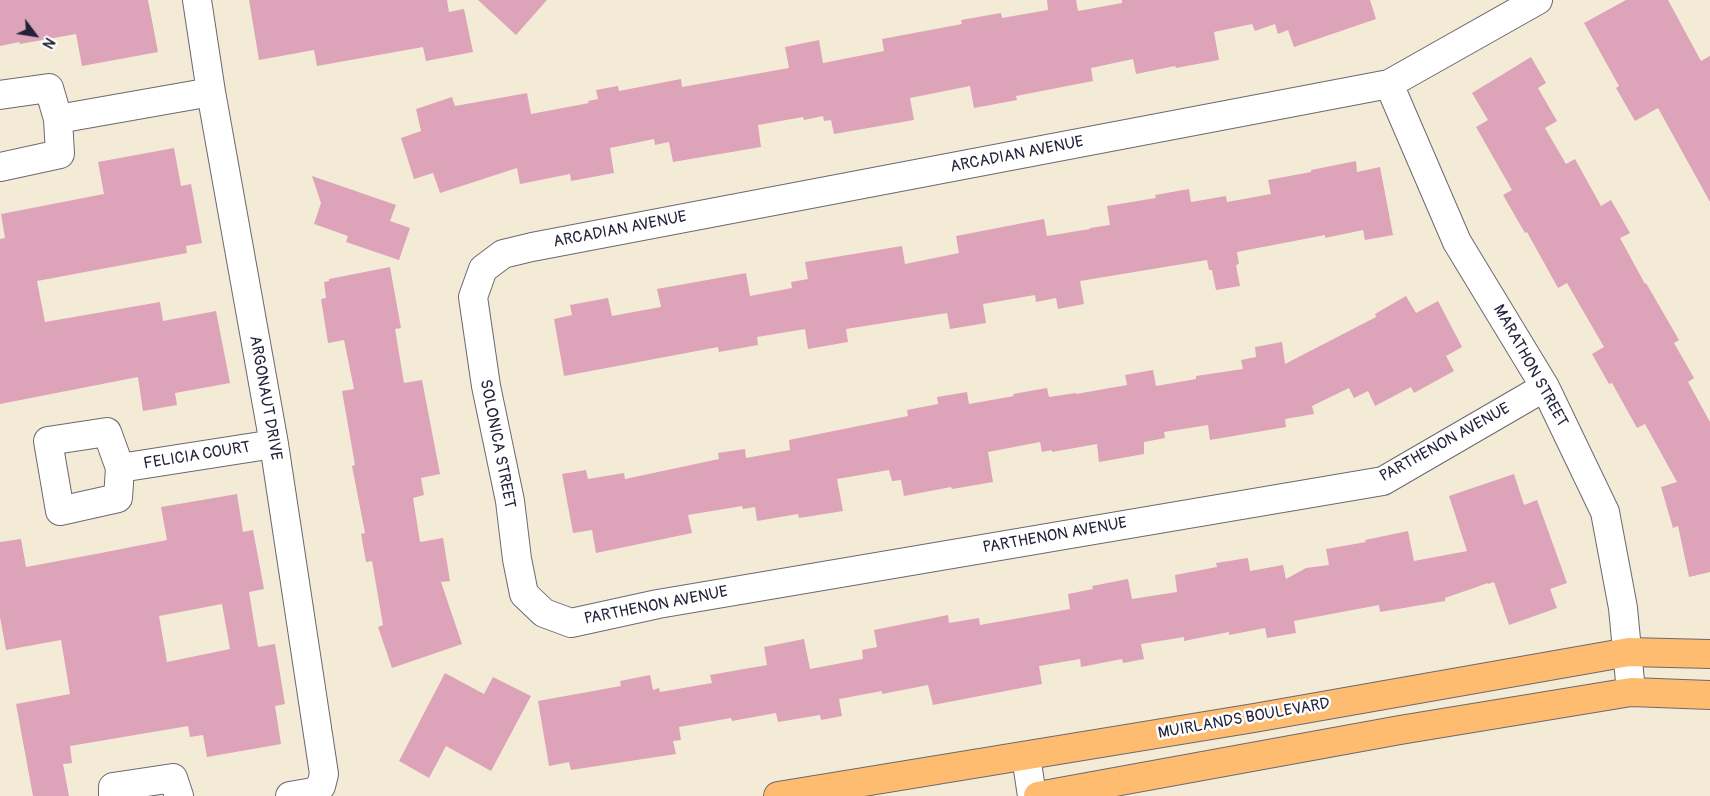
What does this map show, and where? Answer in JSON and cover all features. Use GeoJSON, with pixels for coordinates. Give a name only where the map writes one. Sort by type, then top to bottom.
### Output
{"type":"FeatureCollection","features":[{"type":"Feature","properties":{"kind":"main road","name":"MUIRLANDS BOULEVARD"},"geometry":{"type":"LineString","coordinates":[[778,796],[1264,716],[1629,652],[1710,654]]}},
{"type":"Feature","properties":{"kind":"main road"},"geometry":{"type":"LineString","coordinates":[[1038,796],[1400,730],[1631,692],[1710,695]]}},
{"type":"Feature","properties":{"kind":"street","name":"ARGONAUT DRIVE"},"geometry":{"type":"LineString","coordinates":[[197,0],[211,92],[274,444],[324,774],[321,786],[301,794]]}},
{"type":"Feature","properties":{"kind":"street","name":"ARCADIAN AVENUE"},"geometry":{"type":"LineString","coordinates":[[483,269],[503,254],[532,247],[1389,84],[1538,0]]}},
{"type":"Feature","properties":{"kind":"street","name":"MARATHON STREET"},"geometry":{"type":"LineString","coordinates":[[1389,84],[1457,242],[1545,387],[1605,512],[1623,608],[1629,652],[1631,692]]}},
{"type":"Feature","properties":{"kind":"street"},"geometry":{"type":"LineString","coordinates":[[0,95],[49,88],[58,119],[60,154],[0,167]]}},
{"type":"Feature","properties":{"kind":"street"},"geometry":{"type":"LineString","coordinates":[[58,119],[211,92]]}},
{"type":"Feature","properties":{"kind":"street","name":"SOLONICA STREET"},"geometry":{"type":"LineString","coordinates":[[483,269],[473,297],[486,386],[510,501],[517,559],[524,594],[544,613]]}},
{"type":"Feature","properties":{"kind":"street","name":"PARTHENON AVENUE"},"geometry":{"type":"LineString","coordinates":[[544,613],[571,622],[668,602],[1383,481],[1545,387]]}},
{"type":"Feature","properties":{"kind":"street","name":"FELICIA COURT"},"geometry":{"type":"LineString","coordinates":[[120,468],[274,444]]}},
{"type":"Feature","properties":{"kind":"street"},"geometry":{"type":"LineString","coordinates":[[1026,756],[1032,796]]}},
{"type":"Feature","properties":{"kind":"street"},"geometry":{"type":"LineString","coordinates":[[113,796],[113,787],[173,778],[179,796]]}},
{"type":"Feature","properties":{"kind":"building"},"geometry":{"type":"Polygon","coordinates":[[[0,0],[148,0],[158,52],[82,66],[76,34],[0,46],[0,0]]]}},
{"type":"Feature","properties":{"kind":"building"},"geometry":{"type":"Polygon","coordinates":[[[249,0],[447,0],[449,12],[464,9],[473,52],[426,61],[423,47],[317,66],[314,50],[259,60],[249,0]]]}},
{"type":"Feature","properties":{"kind":"building"},"geometry":{"type":"Polygon","coordinates":[[[478,0],[547,0],[516,35],[478,0]]]}},
{"type":"Feature","properties":{"kind":"building"},"geometry":{"type":"Polygon","coordinates":[[[1047,0],[1076,0],[1078,11],[1122,3],[1122,0],[1370,0],[1376,19],[1294,47],[1288,30],[1278,34],[1275,24],[1255,31],[1252,24],[1214,32],[1219,60],[1136,74],[1133,59],[1091,68],[1093,81],[1016,96],[1017,100],[974,108],[970,86],[910,98],[914,120],[834,134],[831,120],[824,121],[823,116],[804,120],[803,117],[758,125],[761,147],[673,162],[669,142],[655,145],[654,139],[610,148],[614,173],[571,181],[570,174],[520,184],[517,168],[440,193],[433,173],[414,179],[401,138],[421,131],[416,109],[452,97],[455,106],[527,93],[531,114],[589,103],[588,101],[598,99],[596,90],[618,86],[619,91],[681,79],[682,87],[789,68],[785,47],[819,40],[823,63],[884,51],[882,39],[962,24],[961,20],[1001,13],[1002,18],[1048,10],[1047,0]]]}},
{"type":"Feature","properties":{"kind":"building"},"geometry":{"type":"Polygon","coordinates":[[[1626,0],[1668,0],[1701,61],[1710,56],[1710,202],[1658,108],[1635,121],[1616,88],[1619,86],[1584,23],[1626,0]]]}},
{"type":"Feature","properties":{"kind":"building"},"geometry":{"type":"Polygon","coordinates":[[[1531,57],[1546,83],[1538,88],[1557,121],[1545,128],[1566,164],[1575,159],[1601,206],[1611,200],[1630,233],[1620,238],[1679,340],[1674,343],[1694,378],[1688,382],[1710,422],[1710,572],[1689,577],[1678,526],[1673,528],[1661,487],[1677,482],[1645,424],[1637,428],[1612,383],[1609,384],[1592,354],[1604,347],[1567,283],[1558,288],[1527,232],[1525,233],[1503,195],[1512,190],[1476,127],[1488,120],[1472,93],[1531,57]]]}},
{"type":"Feature","properties":{"kind":"building"},"geometry":{"type":"Polygon","coordinates":[[[174,148],[181,186],[191,184],[202,243],[186,246],[187,253],[37,281],[45,322],[160,302],[163,321],[216,311],[230,383],[175,393],[177,405],[143,411],[138,377],[0,404],[0,239],[5,238],[1,214],[104,194],[98,162],[174,148]]]}},
{"type":"Feature","properties":{"kind":"building"},"geometry":{"type":"Polygon","coordinates":[[[1356,161],[1357,172],[1380,167],[1393,235],[1365,240],[1363,230],[1325,238],[1325,235],[1237,252],[1239,264],[1236,265],[1240,286],[1216,290],[1212,270],[1209,270],[1207,260],[1080,281],[1084,304],[1058,309],[1056,298],[1036,302],[1035,295],[983,304],[986,323],[950,329],[947,313],[846,329],[848,342],[808,349],[805,329],[757,337],[758,345],[719,352],[718,347],[564,376],[554,319],[572,315],[570,305],[608,298],[612,316],[661,307],[657,289],[746,273],[750,296],[792,288],[791,282],[808,279],[805,262],[902,246],[905,264],[959,253],[956,236],[1044,219],[1047,236],[1090,229],[1110,225],[1107,206],[1156,198],[1155,195],[1189,189],[1191,202],[1226,196],[1227,202],[1271,194],[1268,180],[1356,161]]]}},
{"type":"Feature","properties":{"kind":"building"},"geometry":{"type":"Polygon","coordinates":[[[312,176],[396,205],[390,221],[410,228],[399,260],[346,242],[348,236],[314,224],[321,203],[312,176]]]}},
{"type":"Feature","properties":{"kind":"building"},"geometry":{"type":"Polygon","coordinates":[[[390,267],[401,328],[395,329],[404,383],[422,380],[440,474],[421,478],[424,495],[413,498],[420,542],[443,538],[450,581],[441,582],[462,644],[392,668],[378,627],[383,625],[372,561],[366,562],[361,534],[365,533],[352,466],[355,465],[342,391],[354,389],[344,340],[328,343],[321,299],[326,298],[324,282],[329,281],[329,279],[390,267]]]}},
{"type":"Feature","properties":{"kind":"building"},"geometry":{"type":"Polygon","coordinates":[[[1406,296],[1416,313],[1438,301],[1462,347],[1446,356],[1454,371],[1414,393],[1411,387],[1375,406],[1368,391],[1354,398],[1349,388],[1312,406],[1314,414],[1285,419],[1286,427],[1210,440],[1208,425],[1164,432],[1165,438],[1144,442],[1144,454],[1099,462],[1097,444],[1042,452],[1040,442],[988,452],[993,482],[952,489],[951,487],[904,496],[901,480],[892,481],[889,470],[837,479],[843,511],[799,518],[798,514],[757,521],[755,507],[743,509],[742,506],[688,515],[692,533],[596,553],[592,530],[573,533],[562,474],[586,470],[588,479],[624,473],[625,479],[719,459],[718,453],[745,449],[746,458],[790,450],[789,440],[908,416],[907,410],[938,404],[937,397],[967,392],[969,404],[1047,388],[1049,397],[1127,385],[1125,375],[1153,370],[1156,386],[1196,379],[1196,376],[1243,369],[1241,360],[1256,357],[1255,347],[1282,342],[1285,364],[1376,317],[1375,314],[1406,296]]]}},
{"type":"Feature","properties":{"kind":"building"},"geometry":{"type":"Polygon","coordinates":[[[1514,474],[1524,505],[1537,500],[1567,583],[1550,589],[1557,608],[1509,625],[1494,582],[1445,598],[1445,601],[1380,612],[1379,605],[1294,621],[1296,633],[1267,638],[1265,628],[1229,635],[1229,632],[1184,641],[1184,637],[1141,644],[1144,659],[1123,663],[1122,659],[1081,667],[1080,659],[1039,666],[1042,684],[933,705],[928,685],[882,694],[882,691],[839,699],[842,716],[821,720],[820,715],[778,722],[776,713],[732,721],[731,718],[679,727],[681,740],[673,741],[676,754],[571,770],[569,762],[549,766],[538,701],[621,686],[620,681],[650,675],[653,690],[659,688],[660,692],[712,683],[710,675],[767,665],[764,647],[804,639],[810,669],[863,659],[862,650],[877,647],[874,630],[948,615],[949,623],[979,618],[980,625],[1070,609],[1068,594],[1093,589],[1092,586],[1128,579],[1132,599],[1177,592],[1175,575],[1217,567],[1216,563],[1248,558],[1250,571],[1283,565],[1286,579],[1306,568],[1329,565],[1326,549],[1366,542],[1365,540],[1408,531],[1414,561],[1467,551],[1449,496],[1514,474]]]}},
{"type":"Feature","properties":{"kind":"building"},"geometry":{"type":"Polygon","coordinates":[[[237,494],[243,532],[253,530],[264,589],[249,592],[258,647],[275,644],[285,704],[275,706],[281,744],[207,757],[203,735],[190,737],[188,726],[70,746],[72,763],[63,764],[69,796],[33,796],[16,704],[70,694],[61,640],[6,650],[0,617],[0,542],[21,539],[26,567],[167,540],[161,507],[237,494]],[[222,604],[159,616],[167,662],[230,649],[222,604]]]}},
{"type":"Feature","properties":{"kind":"building"},"geometry":{"type":"Polygon","coordinates":[[[445,673],[484,694],[493,677],[531,696],[491,771],[446,746],[429,778],[399,761],[445,673]]]}}]}
